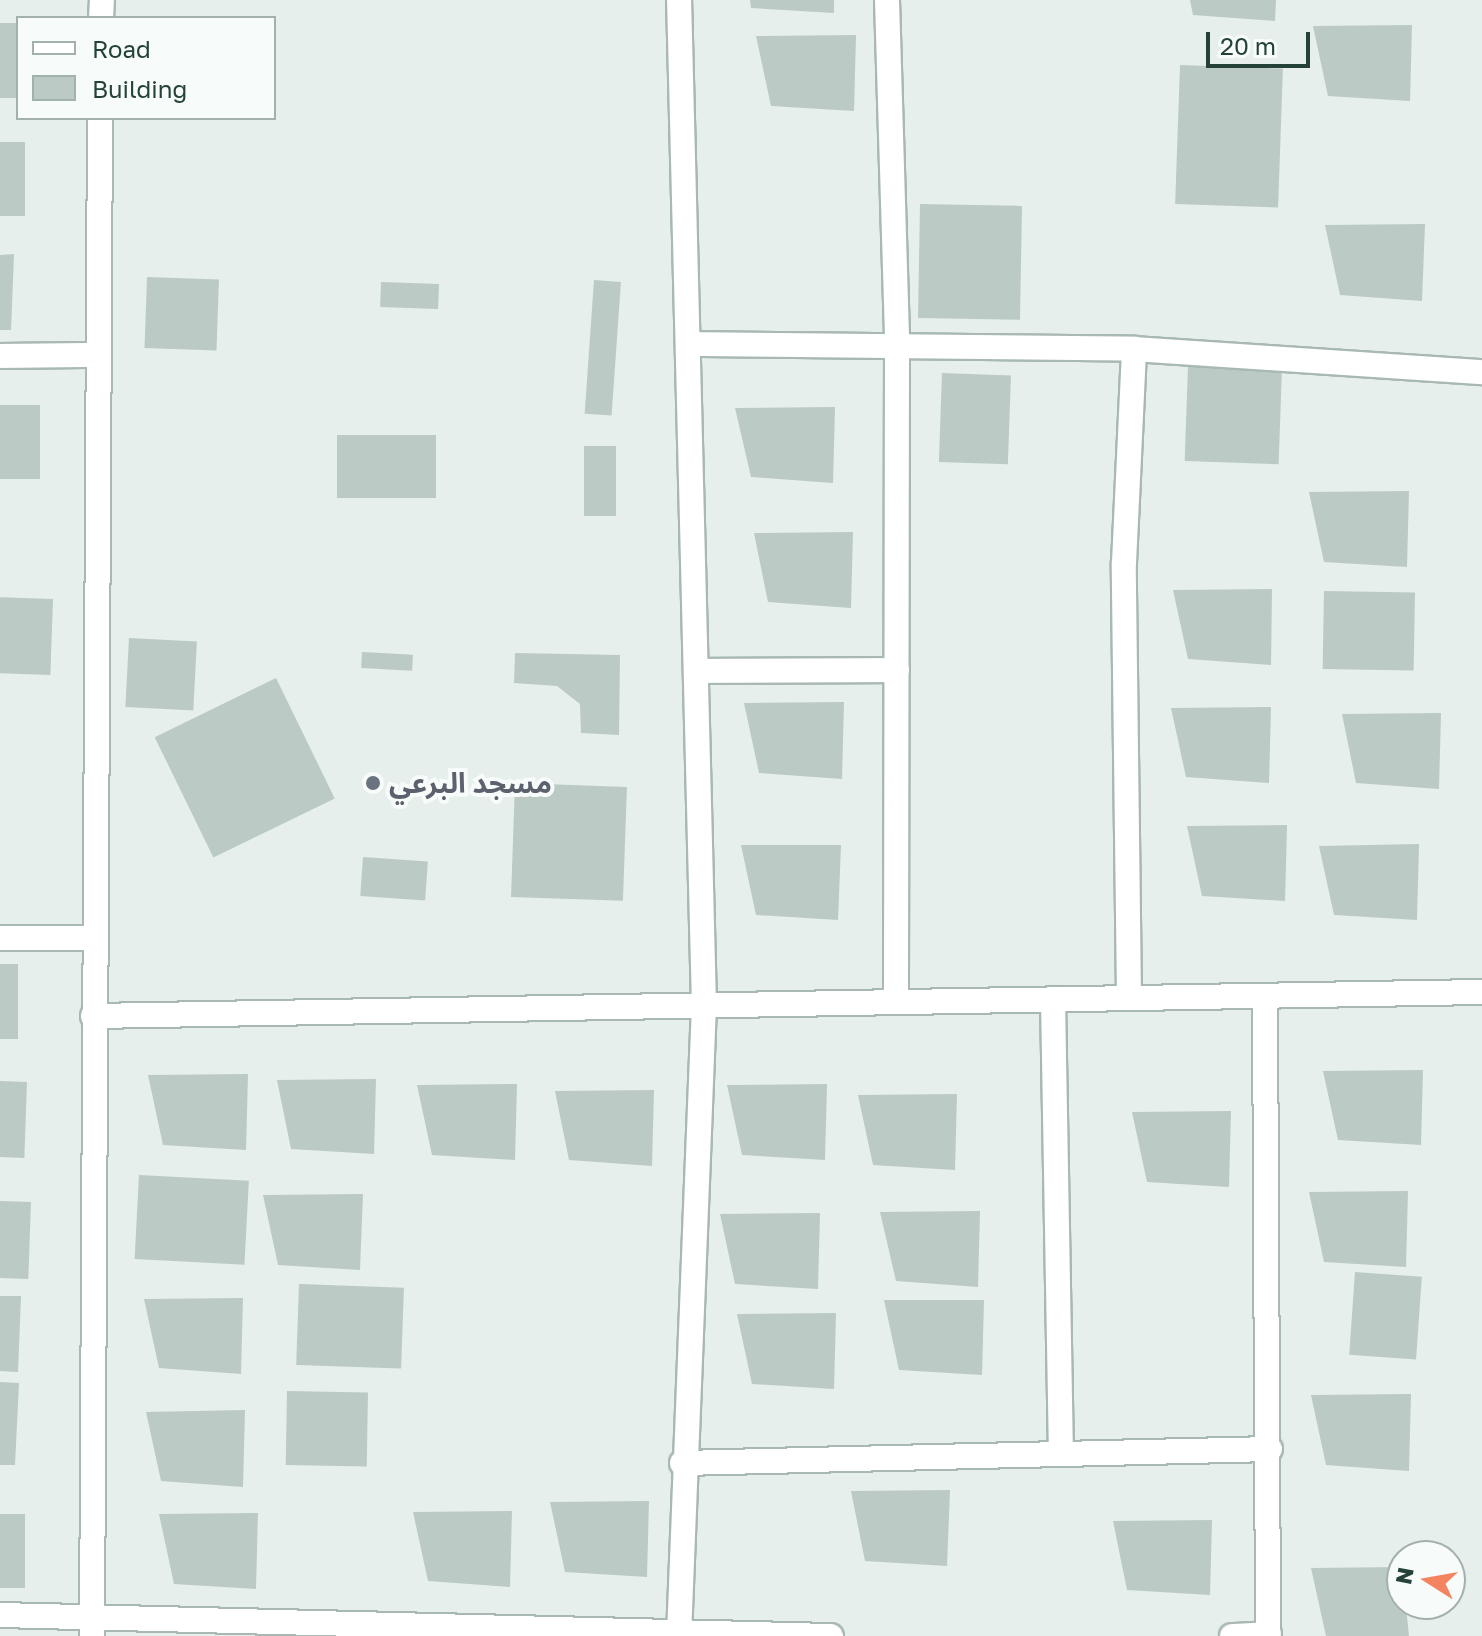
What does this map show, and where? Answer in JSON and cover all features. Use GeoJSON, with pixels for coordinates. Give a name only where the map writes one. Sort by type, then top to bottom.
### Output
{"type":"FeatureCollection","features":[{"type":"Feature","properties":{"kind":"street"},"geometry":{"type":"LineString","coordinates":[[679,0],[691,344],[704,1006],[682,1463],[679,1631]]}},
{"type":"Feature","properties":{"kind":"street"},"geometry":{"type":"LineString","coordinates":[[887,0],[897,346],[896,1002]]}},
{"type":"Feature","properties":{"kind":"street"},"geometry":{"type":"LineString","coordinates":[[92,1626],[96,355],[100,120]]}},
{"type":"Feature","properties":{"kind":"street"},"geometry":{"type":"LineString","coordinates":[[691,344],[1134,349],[1482,372]]}},
{"type":"Feature","properties":{"kind":"street"},"geometry":{"type":"LineString","coordinates":[[1129,998],[1124,563],[1134,349]]}},
{"type":"Feature","properties":{"kind":"street"},"geometry":{"type":"LineString","coordinates":[[0,356],[96,355]]}},
{"type":"Feature","properties":{"kind":"street"},"geometry":{"type":"LineString","coordinates":[[697,671],[897,670]]}},
{"type":"Feature","properties":{"kind":"street"},"geometry":{"type":"LineString","coordinates":[[0,938],[96,938]]}},
{"type":"Feature","properties":{"kind":"street"},"geometry":{"type":"LineString","coordinates":[[93,1016],[1482,992]]}},
{"type":"Feature","properties":{"kind":"street"},"geometry":{"type":"LineString","coordinates":[[1232,1636],[1268,1635],[1270,1449],[1265,996]]}},
{"type":"Feature","properties":{"kind":"street"},"geometry":{"type":"LineString","coordinates":[[1053,999],[1061,1452]]}},
{"type":"Feature","properties":{"kind":"street"},"geometry":{"type":"LineString","coordinates":[[682,1463],[1270,1449]]}},
{"type":"Feature","properties":{"kind":"street"},"geometry":{"type":"LineString","coordinates":[[0,1615],[92,1626],[679,1631],[831,1636]]}},
{"type":"Feature","properties":{"kind":"building"},"geometry":{"type":"Polygon","coordinates":[[[750,0],[834,0],[834,13],[751,8],[750,0]]]}},
{"type":"Feature","properties":{"kind":"building"},"geometry":{"type":"Polygon","coordinates":[[[1190,0],[1276,0],[1275,21],[1193,15],[1190,0]]]}},
{"type":"Feature","properties":{"kind":"building"},"geometry":{"type":"Polygon","coordinates":[[[0,23],[16,23],[16,98],[0,98],[0,23]]]}},
{"type":"Feature","properties":{"kind":"building"},"geometry":{"type":"Polygon","coordinates":[[[1412,25],[1410,101],[1328,96],[1313,26],[1412,25]]]}},
{"type":"Feature","properties":{"kind":"building"},"geometry":{"type":"Polygon","coordinates":[[[856,35],[854,111],[771,106],[756,36],[856,35]]]}},
{"type":"Feature","properties":{"kind":"building"},"geometry":{"type":"Polygon","coordinates":[[[1180,65],[1283,69],[1278,208],[1175,204],[1180,65]]]}},
{"type":"Feature","properties":{"kind":"building"},"geometry":{"type":"Polygon","coordinates":[[[0,142],[25,142],[25,216],[0,216],[0,142]]]}},
{"type":"Feature","properties":{"kind":"building"},"geometry":{"type":"Polygon","coordinates":[[[920,204],[1022,206],[1020,320],[918,318],[920,204]]]}},
{"type":"Feature","properties":{"kind":"building"},"geometry":{"type":"Polygon","coordinates":[[[1425,224],[1422,301],[1340,295],[1325,225],[1425,224]]]}},
{"type":"Feature","properties":{"kind":"building"},"geometry":{"type":"Polygon","coordinates":[[[14,254],[11,330],[0,330],[0,255],[14,254]]]}},
{"type":"Feature","properties":{"kind":"building"},"geometry":{"type":"Polygon","coordinates":[[[147,277],[219,280],[216,350],[145,348],[147,277]]]}},
{"type":"Feature","properties":{"kind":"building"},"geometry":{"type":"Polygon","coordinates":[[[594,280],[621,282],[612,416],[585,414],[594,280]]]}},
{"type":"Feature","properties":{"kind":"building"},"geometry":{"type":"Polygon","coordinates":[[[381,282],[439,284],[438,309],[380,307],[381,282]]]}},
{"type":"Feature","properties":{"kind":"building"},"geometry":{"type":"Polygon","coordinates":[[[1188,366],[1282,369],[1279,464],[1185,461],[1188,366]]]}},
{"type":"Feature","properties":{"kind":"building"},"geometry":{"type":"Polygon","coordinates":[[[942,373],[1011,375],[1008,464],[939,462],[942,373]]]}},
{"type":"Feature","properties":{"kind":"building"},"geometry":{"type":"Polygon","coordinates":[[[0,405],[40,405],[40,479],[0,479],[0,405]]]}},
{"type":"Feature","properties":{"kind":"building"},"geometry":{"type":"Polygon","coordinates":[[[835,407],[833,483],[751,477],[735,408],[835,407]]]}},
{"type":"Feature","properties":{"kind":"building"},"geometry":{"type":"Polygon","coordinates":[[[337,435],[436,435],[436,498],[337,498],[337,435]]]}},
{"type":"Feature","properties":{"kind":"building"},"geometry":{"type":"Polygon","coordinates":[[[584,446],[616,446],[616,516],[584,516],[584,446]]]}},
{"type":"Feature","properties":{"kind":"building"},"geometry":{"type":"Polygon","coordinates":[[[1409,491],[1407,567],[1324,562],[1309,492],[1409,491]]]}},
{"type":"Feature","properties":{"kind":"building"},"geometry":{"type":"Polygon","coordinates":[[[853,532],[851,608],[768,602],[754,533],[853,532]]]}},
{"type":"Feature","properties":{"kind":"building"},"geometry":{"type":"Polygon","coordinates":[[[1272,589],[1271,665],[1188,659],[1173,590],[1272,589]]]}},
{"type":"Feature","properties":{"kind":"building"},"geometry":{"type":"Polygon","coordinates":[[[1324,591],[1415,593],[1414,671],[1323,669],[1324,591]]]}},
{"type":"Feature","properties":{"kind":"building"},"geometry":{"type":"Polygon","coordinates":[[[0,597],[53,599],[50,675],[0,673],[0,597]]]}},
{"type":"Feature","properties":{"kind":"building"},"geometry":{"type":"Polygon","coordinates":[[[129,638],[197,642],[193,710],[125,707],[129,638]]]}},
{"type":"Feature","properties":{"kind":"building"},"geometry":{"type":"Polygon","coordinates":[[[362,652],[413,655],[412,671],[361,668],[362,652]]]}},
{"type":"Feature","properties":{"kind":"building"},"geometry":{"type":"Polygon","coordinates":[[[515,653],[620,655],[619,735],[581,733],[580,704],[557,686],[514,683],[515,653]]]}},
{"type":"Feature","properties":{"kind":"building"},"geometry":{"type":"Polygon","coordinates":[[[276,678],[335,798],[213,858],[155,737],[276,678]]]}},
{"type":"Feature","properties":{"kind":"building"},"geometry":{"type":"Polygon","coordinates":[[[844,702],[842,779],[759,773],[744,703],[844,702]]]}},
{"type":"Feature","properties":{"kind":"building"},"geometry":{"type":"Polygon","coordinates":[[[1271,707],[1269,783],[1186,777],[1171,708],[1271,707]]]}},
{"type":"Feature","properties":{"kind":"building"},"geometry":{"type":"Polygon","coordinates":[[[1441,713],[1439,789],[1356,783],[1342,714],[1441,713]]]}},
{"type":"Feature","properties":{"kind":"building"},"geometry":{"type":"Polygon","coordinates":[[[515,783],[627,787],[623,901],[511,897],[515,783]]]}},
{"type":"Feature","properties":{"kind":"building"},"geometry":{"type":"Polygon","coordinates":[[[1287,825],[1285,901],[1202,896],[1187,826],[1287,825]]]}},
{"type":"Feature","properties":{"kind":"building"},"geometry":{"type":"Polygon","coordinates":[[[1419,844],[1417,920],[1334,915],[1319,846],[1419,844]]]}},
{"type":"Feature","properties":{"kind":"building"},"geometry":{"type":"Polygon","coordinates":[[[741,845],[841,845],[838,920],[756,915],[741,845]]]}},
{"type":"Feature","properties":{"kind":"building"},"geometry":{"type":"Polygon","coordinates":[[[363,857],[428,862],[425,900],[360,896],[363,857]]]}},
{"type":"Feature","properties":{"kind":"building"},"geometry":{"type":"Polygon","coordinates":[[[0,964],[18,964],[18,1039],[0,1039],[0,964]]]}},
{"type":"Feature","properties":{"kind":"building"},"geometry":{"type":"Polygon","coordinates":[[[1423,1070],[1421,1145],[1338,1140],[1323,1071],[1423,1070]]]}},
{"type":"Feature","properties":{"kind":"building"},"geometry":{"type":"Polygon","coordinates":[[[248,1074],[246,1150],[163,1145],[148,1075],[248,1074]]]}},
{"type":"Feature","properties":{"kind":"building"},"geometry":{"type":"Polygon","coordinates":[[[376,1079],[374,1154],[291,1149],[277,1080],[376,1079]]]}},
{"type":"Feature","properties":{"kind":"building"},"geometry":{"type":"Polygon","coordinates":[[[0,1081],[27,1082],[24,1158],[0,1157],[0,1081]]]}},
{"type":"Feature","properties":{"kind":"building"},"geometry":{"type":"Polygon","coordinates":[[[517,1084],[515,1160],[432,1155],[417,1085],[517,1084]]]}},
{"type":"Feature","properties":{"kind":"building"},"geometry":{"type":"Polygon","coordinates":[[[827,1084],[825,1160],[742,1155],[727,1085],[827,1084]]]}},
{"type":"Feature","properties":{"kind":"building"},"geometry":{"type":"Polygon","coordinates":[[[654,1090],[652,1166],[569,1160],[555,1091],[654,1090]]]}},
{"type":"Feature","properties":{"kind":"building"},"geometry":{"type":"Polygon","coordinates":[[[957,1094],[955,1170],[873,1165],[858,1095],[957,1094]]]}},
{"type":"Feature","properties":{"kind":"building"},"geometry":{"type":"Polygon","coordinates":[[[1231,1111],[1229,1187],[1147,1182],[1132,1112],[1231,1111]]]}},
{"type":"Feature","properties":{"kind":"building"},"geometry":{"type":"Polygon","coordinates":[[[139,1175],[249,1181],[244,1265],[135,1259],[139,1175]]]}},
{"type":"Feature","properties":{"kind":"building"},"geometry":{"type":"Polygon","coordinates":[[[1408,1191],[1406,1267],[1324,1262],[1309,1192],[1408,1191]]]}},
{"type":"Feature","properties":{"kind":"building"},"geometry":{"type":"Polygon","coordinates":[[[363,1194],[360,1270],[278,1265],[263,1195],[363,1194]]]}},
{"type":"Feature","properties":{"kind":"building"},"geometry":{"type":"Polygon","coordinates":[[[0,1201],[31,1202],[28,1279],[0,1278],[0,1201]]]}},
{"type":"Feature","properties":{"kind":"building"},"geometry":{"type":"Polygon","coordinates":[[[980,1211],[978,1287],[896,1281],[880,1212],[980,1211]]]}},
{"type":"Feature","properties":{"kind":"building"},"geometry":{"type":"Polygon","coordinates":[[[820,1213],[818,1289],[735,1284],[720,1214],[820,1213]]]}},
{"type":"Feature","properties":{"kind":"building"},"geometry":{"type":"Polygon","coordinates":[[[1355,1272],[1422,1277],[1416,1359],[1349,1355],[1355,1272]]]}},
{"type":"Feature","properties":{"kind":"building"},"geometry":{"type":"Polygon","coordinates":[[[299,1284],[404,1288],[401,1369],[296,1365],[299,1284]]]}},
{"type":"Feature","properties":{"kind":"building"},"geometry":{"type":"Polygon","coordinates":[[[0,1296],[21,1296],[18,1372],[0,1371],[0,1296]]]}},
{"type":"Feature","properties":{"kind":"building"},"geometry":{"type":"Polygon","coordinates":[[[243,1298],[241,1374],[159,1368],[144,1299],[243,1298]]]}},
{"type":"Feature","properties":{"kind":"building"},"geometry":{"type":"Polygon","coordinates":[[[884,1300],[984,1300],[982,1375],[899,1370],[884,1300]]]}},
{"type":"Feature","properties":{"kind":"building"},"geometry":{"type":"Polygon","coordinates":[[[836,1313],[834,1389],[752,1384],[737,1314],[836,1313]]]}},
{"type":"Feature","properties":{"kind":"building"},"geometry":{"type":"Polygon","coordinates":[[[0,1382],[19,1383],[15,1465],[0,1465],[0,1382]]]}},
{"type":"Feature","properties":{"kind":"building"},"geometry":{"type":"Polygon","coordinates":[[[287,1391],[368,1392],[367,1466],[286,1465],[287,1391]]]}},
{"type":"Feature","properties":{"kind":"building"},"geometry":{"type":"Polygon","coordinates":[[[1411,1394],[1409,1471],[1326,1465],[1311,1395],[1411,1394]]]}},
{"type":"Feature","properties":{"kind":"building"},"geometry":{"type":"Polygon","coordinates":[[[245,1410],[243,1487],[161,1481],[146,1412],[245,1410]]]}},
{"type":"Feature","properties":{"kind":"building"},"geometry":{"type":"Polygon","coordinates":[[[950,1490],[947,1566],[865,1561],[851,1491],[950,1490]]]}},
{"type":"Feature","properties":{"kind":"building"},"geometry":{"type":"Polygon","coordinates":[[[649,1501],[647,1577],[565,1572],[550,1502],[649,1501]]]}},
{"type":"Feature","properties":{"kind":"building"},"geometry":{"type":"Polygon","coordinates":[[[512,1511],[510,1587],[428,1581],[413,1512],[512,1511]]]}},
{"type":"Feature","properties":{"kind":"building"},"geometry":{"type":"Polygon","coordinates":[[[258,1513],[256,1589],[174,1584],[159,1514],[258,1513]]]}},
{"type":"Feature","properties":{"kind":"building"},"geometry":{"type":"Polygon","coordinates":[[[0,1514],[25,1514],[25,1588],[0,1588],[0,1514]]]}},
{"type":"Feature","properties":{"kind":"building"},"geometry":{"type":"Polygon","coordinates":[[[1212,1520],[1210,1595],[1127,1590],[1113,1521],[1212,1520]]]}},
{"type":"Feature","properties":{"kind":"building"},"geometry":{"type":"Polygon","coordinates":[[[1386,1567],[1386,1620],[1407,1620],[1409,1636],[1326,1636],[1311,1568],[1386,1567]]]}},
{"type":"Feature","properties":{"kind":"place","name":"مسجد البرعي"},"geometry":{"type":"Point","coordinates":[373,783]}}]}
